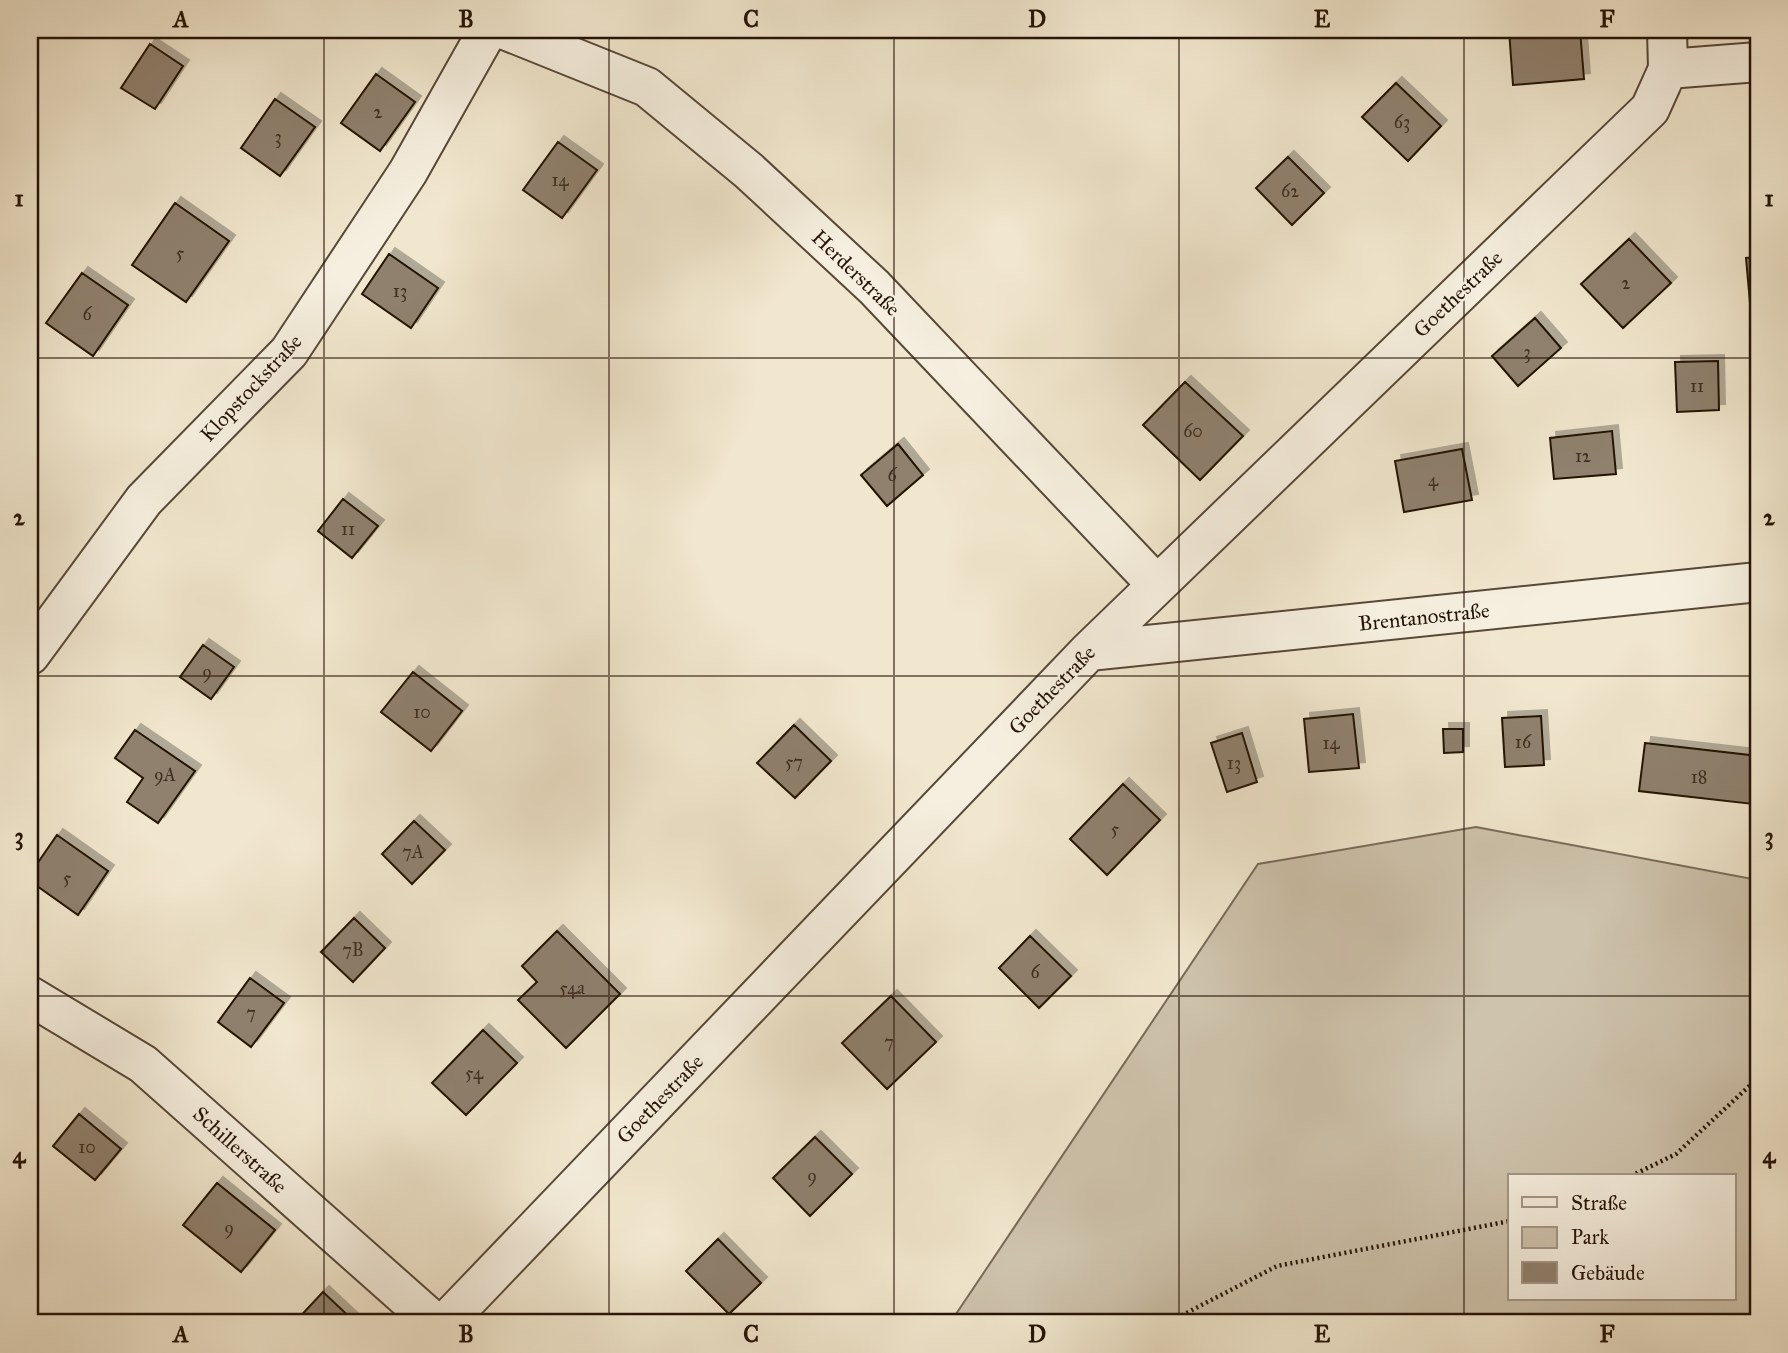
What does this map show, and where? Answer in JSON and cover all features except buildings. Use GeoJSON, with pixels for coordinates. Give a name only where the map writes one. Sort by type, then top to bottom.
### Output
{"type":"FeatureCollection","features":[{"type":"Feature","properties":{"kind":"street","name":"Klopstockstraße"},"geometry":{"type":"LineString","coordinates":[[30,655],[144,500],[289,352],[408,172],[488,30]]}},
{"type":"Feature","properties":{"kind":"street","name":"Herderstraße"},"geometry":{"type":"LineString","coordinates":[[505,30],[647,88],[749,171],[874,287],[1157,584]]}},
{"type":"Feature","properties":{"kind":"street"},"geometry":{"type":"LineString","coordinates":[[1667,30],[1668,69],[1758,62]]}},
{"type":"Feature","properties":{"kind":"street","name":"Goethestraße"},"geometry":{"type":"LineString","coordinates":[[445,1323],[1089,651],[1650,108],[1668,69]]}},
{"type":"Feature","properties":{"kind":"street","name":"Brentanostraße"},"geometry":{"type":"LineString","coordinates":[[1089,651],[1758,582]]}},
{"type":"Feature","properties":{"kind":"street","name":"Schillerstraße"},"geometry":{"type":"LineString","coordinates":[[30,996],[143,1064],[435,1323]]}},
{"type":"Feature","properties":{"kind":"path"},"geometry":{"type":"LineString","coordinates":[[1635,1174],[1676,1154],[1758,1078]]}},
{"type":"Feature","properties":{"kind":"path"},"geometry":{"type":"LineString","coordinates":[[1167,1323],[1277,1266],[1508,1221]]}},
{"type":"Feature","properties":{"kind":"green space"},"geometry":{"type":"Polygon","coordinates":[[[1476,827],[1758,880],[1758,1323],[950,1323],[1258,864],[1476,827]]]}}]}
